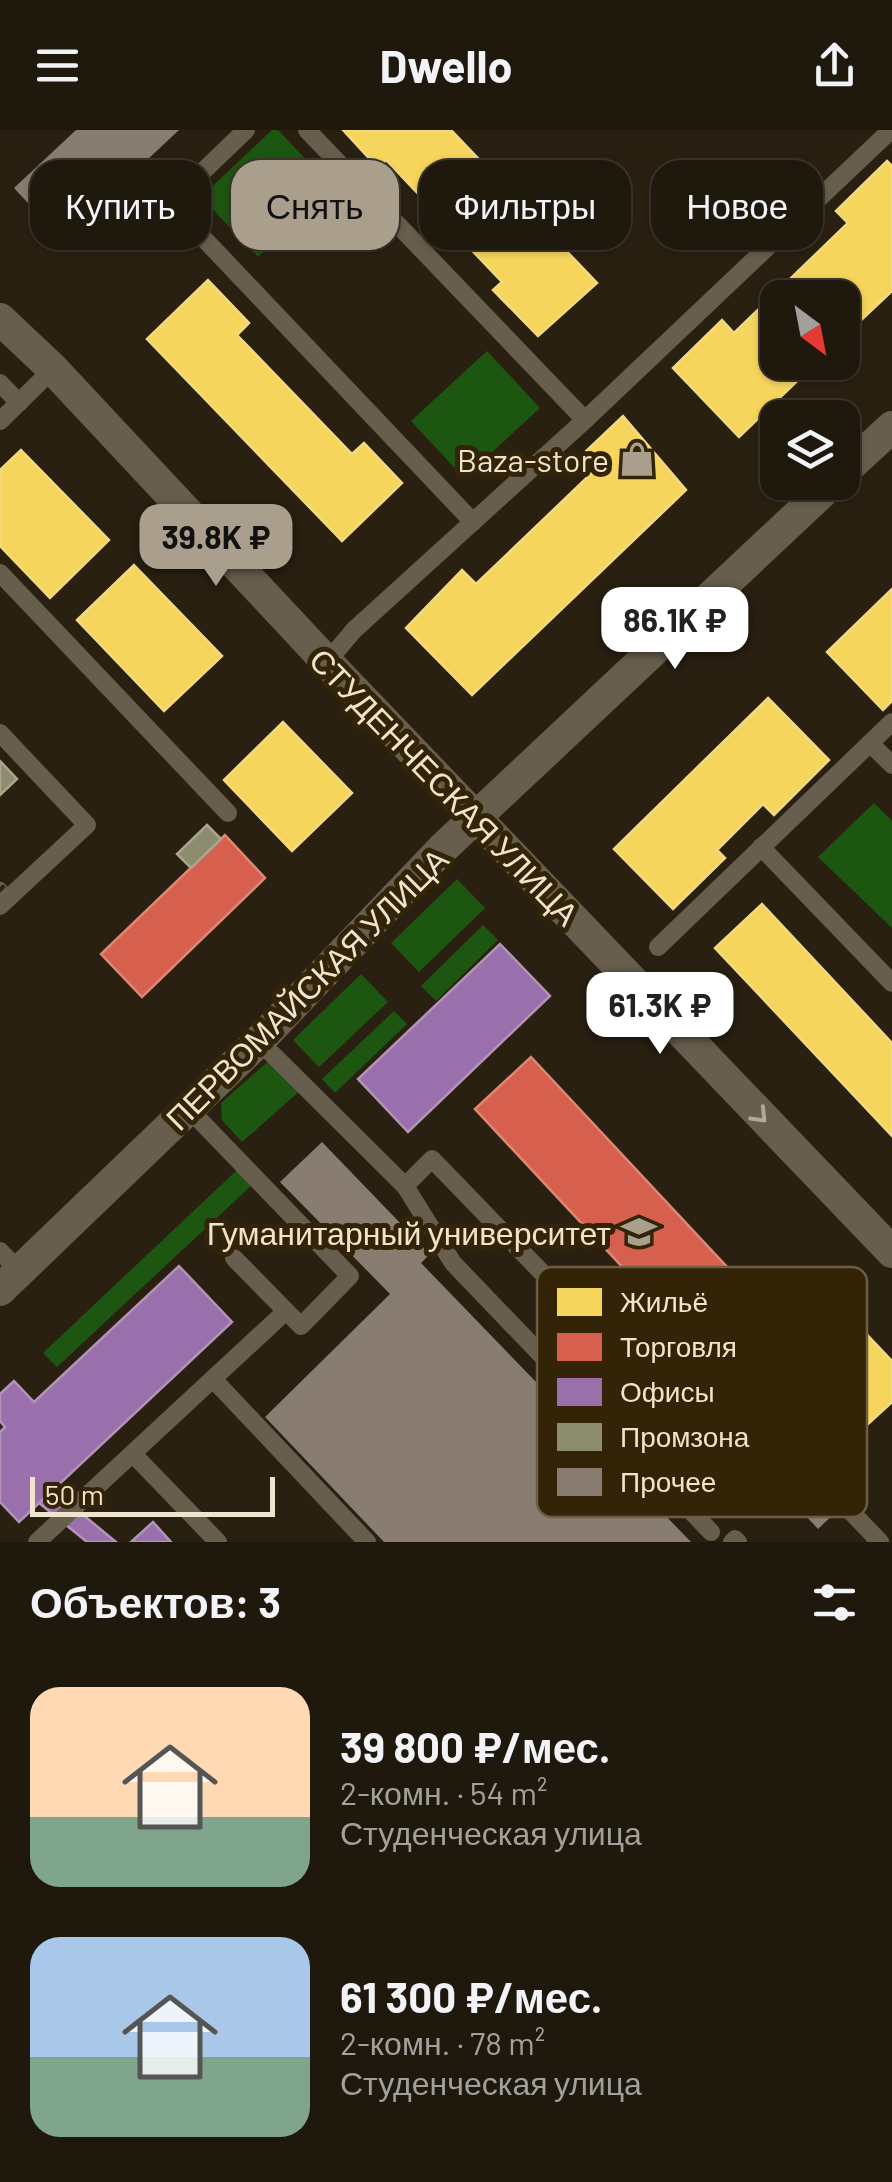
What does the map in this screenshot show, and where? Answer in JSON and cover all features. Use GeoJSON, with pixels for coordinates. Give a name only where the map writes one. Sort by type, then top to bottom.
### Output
{"type":"FeatureCollection","features":[{"type":"Feature","properties":{"kind":"street","name":"СТУДЕНЧЕСКАЯ УЛИЦА"},"geometry":{"type":"LineString","coordinates":[[0,318],[892,1252]]}},
{"type":"Feature","properties":{"kind":"street"},"geometry":{"type":"LineString","coordinates":[[860,456],[892,427]]}},
{"type":"Feature","properties":{"kind":"street","name":"ПЕРВОМАЙСКАЯ УЛИЦА"},"geometry":{"type":"LineString","coordinates":[[6,1271],[189,1108],[475,818],[814,500]]}},
{"type":"Feature","properties":{"kind":"lane"},"geometry":{"type":"LineString","coordinates":[[246,130],[170,203],[473,522]]}},
{"type":"Feature","properties":{"kind":"lane"},"geometry":{"type":"LineString","coordinates":[[307,130],[584,420]]}},
{"type":"Feature","properties":{"kind":"lane"},"geometry":{"type":"LineString","coordinates":[[327,662],[354,630],[584,420],[891,130]]}},
{"type":"Feature","properties":{"kind":"lane"},"geometry":{"type":"LineString","coordinates":[[0,420],[53,370]]}},
{"type":"Feature","properties":{"kind":"lane"},"geometry":{"type":"LineString","coordinates":[[0,383],[19,403]]}},
{"type":"Feature","properties":{"kind":"lane"},"geometry":{"type":"LineString","coordinates":[[0,573],[228,813]]}},
{"type":"Feature","properties":{"kind":"lane"},"geometry":{"type":"LineString","coordinates":[[658,946],[892,722]]}},
{"type":"Feature","properties":{"kind":"lane"},"geometry":{"type":"LineString","coordinates":[[0,733],[86,825],[0,906]]}},
{"type":"Feature","properties":{"kind":"lane"},"geometry":{"type":"LineString","coordinates":[[870,743],[892,766]]}},
{"type":"Feature","properties":{"kind":"lane"},"geometry":{"type":"LineString","coordinates":[[761,847],[892,982]]}},
{"type":"Feature","properties":{"kind":"lane"},"geometry":{"type":"LineString","coordinates":[[259,1041],[405,1186],[453,1263],[537,1351]]}},
{"type":"Feature","properties":{"kind":"lane"},"geometry":{"type":"LineString","coordinates":[[189,1108],[350,1276],[300,1326],[234,1258]]}},
{"type":"Feature","properties":{"kind":"lane"},"geometry":{"type":"LineString","coordinates":[[405,1186],[432,1159],[537,1267]]}},
{"type":"Feature","properties":{"kind":"lane"},"geometry":{"type":"LineString","coordinates":[[37,1542],[286,1312]]}},
{"type":"Feature","properties":{"kind":"lane"},"geometry":{"type":"LineString","coordinates":[[213,1379],[367,1542]]}},
{"type":"Feature","properties":{"kind":"lane"},"geometry":{"type":"LineString","coordinates":[[132,1454],[218,1542]]}},
{"type":"Feature","properties":{"kind":"lane"},"geometry":{"type":"LineString","coordinates":[[697,1517],[711,1532]]}},
{"type":"Feature","properties":{"kind":"lane"},"geometry":{"type":"LineString","coordinates":[[856,1517],[880,1542]]}},
{"type":"Feature","properties":{"kind":"green space"},"geometry":{"type":"Polygon","coordinates":[[[272,130],[278,130],[306,160],[240,160],[272,130]]]}},
{"type":"Feature","properties":{"kind":"green space"},"geometry":{"type":"Polygon","coordinates":[[[231,169],[231,229],[211,208],[211,188],[231,169]]]}},
{"type":"Feature","properties":{"kind":"green space"},"geometry":{"type":"Polygon","coordinates":[[[487,351],[540,408],[464,478],[411,421],[487,351]]]}},
{"type":"Feature","properties":{"kind":"green space"},"geometry":{"type":"Polygon","coordinates":[[[874,803],[892,821],[892,928],[818,857],[874,803]]]}},
{"type":"Feature","properties":{"kind":"green space"},"geometry":{"type":"Polygon","coordinates":[[[457,879],[485,908],[419,972],[391,943],[457,879]]]}},
{"type":"Feature","properties":{"kind":"green space"},"geometry":{"type":"Polygon","coordinates":[[[483,925],[498,940],[436,1001],[421,986],[483,925]]]}},
{"type":"Feature","properties":{"kind":"green space"},"geometry":{"type":"Polygon","coordinates":[[[361,974],[388,1002],[319,1067],[293,1040],[361,974]]]}},
{"type":"Feature","properties":{"kind":"green space"},"geometry":{"type":"Polygon","coordinates":[[[394,1011],[407,1024],[335,1093],[322,1079],[394,1011]]]}},
{"type":"Feature","properties":{"kind":"green space"},"geometry":{"type":"Polygon","coordinates":[[[272,1058],[301,1090],[242,1142],[222,1120],[221,1103],[272,1058]]]}},
{"type":"Feature","properties":{"kind":"green space"},"geometry":{"type":"Polygon","coordinates":[[[237,1170],[252,1185],[57,1367],[43,1353],[237,1170]]]}},
{"type":"Feature","properties":{"kind":"building: Жильё"},"geometry":{"type":"Polygon","coordinates":[[[343,130],[451,130],[480,160],[419,160],[419,195],[399,174],[399,160],[371,160],[343,130]]]}},
{"type":"Feature","properties":{"kind":"building: Жильё"},"geometry":{"type":"Polygon","coordinates":[[[887,161],[892,166],[892,291],[860,321],[860,280],[789,280],[848,223],[836,211],[887,161]]]}},
{"type":"Feature","properties":{"kind":"building: Жильё"},"geometry":{"type":"Polygon","coordinates":[[[472,250],[566,250],[597,283],[538,336],[493,290],[502,282],[472,250]]]}},
{"type":"Feature","properties":{"kind":"building: Жильё"},"geometry":{"type":"Polygon","coordinates":[[[208,280],[249,323],[237,335],[352,454],[364,443],[402,483],[342,541],[147,339],[208,280]]]}},
{"type":"Feature","properties":{"kind":"building: Жильё"},"geometry":{"type":"Polygon","coordinates":[[[760,308],[760,380],[798,380],[777,400],[760,400],[760,417],[739,437],[673,368],[722,320],[734,333],[760,308]]]}},
{"type":"Feature","properties":{"kind":"building: Жильё"},"geometry":{"type":"Polygon","coordinates":[[[623,416],[686,490],[472,695],[406,628],[462,570],[476,584],[597,468],[583,454],[623,416]]]}},
{"type":"Feature","properties":{"kind":"building: Жильё"},"geometry":{"type":"Polygon","coordinates":[[[21,450],[109,540],[50,598],[0,546],[0,470],[21,450]]]}},
{"type":"Feature","properties":{"kind":"building: Жильё"},"geometry":{"type":"Polygon","coordinates":[[[134,565],[222,656],[164,711],[77,620],[134,565]]]}},
{"type":"Feature","properties":{"kind":"building: Жильё"},"geometry":{"type":"Polygon","coordinates":[[[892,589],[892,701],[883,710],[827,652],[892,589]]]}},
{"type":"Feature","properties":{"kind":"building: Жильё"},"geometry":{"type":"Polygon","coordinates":[[[768,698],[829,760],[774,815],[763,804],[717,850],[725,858],[673,909],[614,849],[768,698]]]}},
{"type":"Feature","properties":{"kind":"building: Жильё"},"geometry":{"type":"Polygon","coordinates":[[[283,722],[352,793],[292,851],[224,780],[283,722]]]}},
{"type":"Feature","properties":{"kind":"building: Жильё"},"geometry":{"type":"Polygon","coordinates":[[[762,904],[892,1043],[892,1136],[715,948],[762,904]]]}},
{"type":"Feature","properties":{"kind":"building: Жильё"},"geometry":{"type":"Polygon","coordinates":[[[867,1335],[892,1361],[892,1402],[867,1425],[867,1335]]]}},
{"type":"Feature","properties":{"kind":"building: Торговля"},"geometry":{"type":"Polygon","coordinates":[[[225,835],[265,878],[142,997],[101,954],[225,835]]]}},
{"type":"Feature","properties":{"kind":"building: Торговля"},"geometry":{"type":"Polygon","coordinates":[[[531,1057],[727,1267],[622,1267],[475,1109],[531,1057]]]}},
{"type":"Feature","properties":{"kind":"building: Офисы"},"geometry":{"type":"Polygon","coordinates":[[[500,944],[550,996],[408,1132],[358,1079],[500,944]]]}},
{"type":"Feature","properties":{"kind":"building: Офисы"},"geometry":{"type":"Polygon","coordinates":[[[179,1266],[232,1322],[19,1522],[0,1502],[0,1432],[5,1427],[0,1421],[0,1394],[14,1381],[34,1402],[179,1266]]]}},
{"type":"Feature","properties":{"kind":"building: Офисы"},"geometry":{"type":"Polygon","coordinates":[[[53,1490],[116,1542],[87,1542],[39,1503],[53,1490]]]}},
{"type":"Feature","properties":{"kind":"building: Офисы"},"geometry":{"type":"Polygon","coordinates":[[[153,1522],[171,1542],[131,1542],[153,1522]]]}},
{"type":"Feature","properties":{"kind":"building: Промзона"},"geometry":{"type":"Polygon","coordinates":[[[0,761],[17,779],[0,795],[0,761]]]}},
{"type":"Feature","properties":{"kind":"building: Промзона"},"geometry":{"type":"Polygon","coordinates":[[[207,825],[221,839],[191,868],[177,854],[207,825]]]}},
{"type":"Feature","properties":{"kind":"building: Прочее"},"geometry":{"type":"Polygon","coordinates":[[[76,130],[179,130],[147,160],[44,160],[76,130]]]}},
{"type":"Feature","properties":{"kind":"building: Прочее"},"geometry":{"type":"Polygon","coordinates":[[[30,173],[30,205],[14,188],[30,173]]]}},
{"type":"Feature","properties":{"kind":"building: Прочее"},"geometry":{"type":"Polygon","coordinates":[[[322,1142],[430,1254],[421,1263],[537,1383],[537,1517],[667,1517],[691,1542],[384,1542],[265,1417],[390,1294],[280,1182],[322,1142]]]}},
{"type":"Feature","properties":{"kind":"building: Прочее"},"geometry":{"type":"Polygon","coordinates":[[[807,1517],[831,1517],[818,1529],[807,1517]]]}},
{"type":"Feature","properties":{"kind":"railway"},"geometry":{"type":"LineString","coordinates":[[0,887],[3,890]]}},
{"type":"Feature","properties":{"kind":"place","name":"Baza-store"},"geometry":{"type":"Point","coordinates":[637,459]}},
{"type":"Feature","properties":{"kind":"place","name":"Гуманитарный университет"},"geometry":{"type":"Point","coordinates":[639,1232]}}]}
